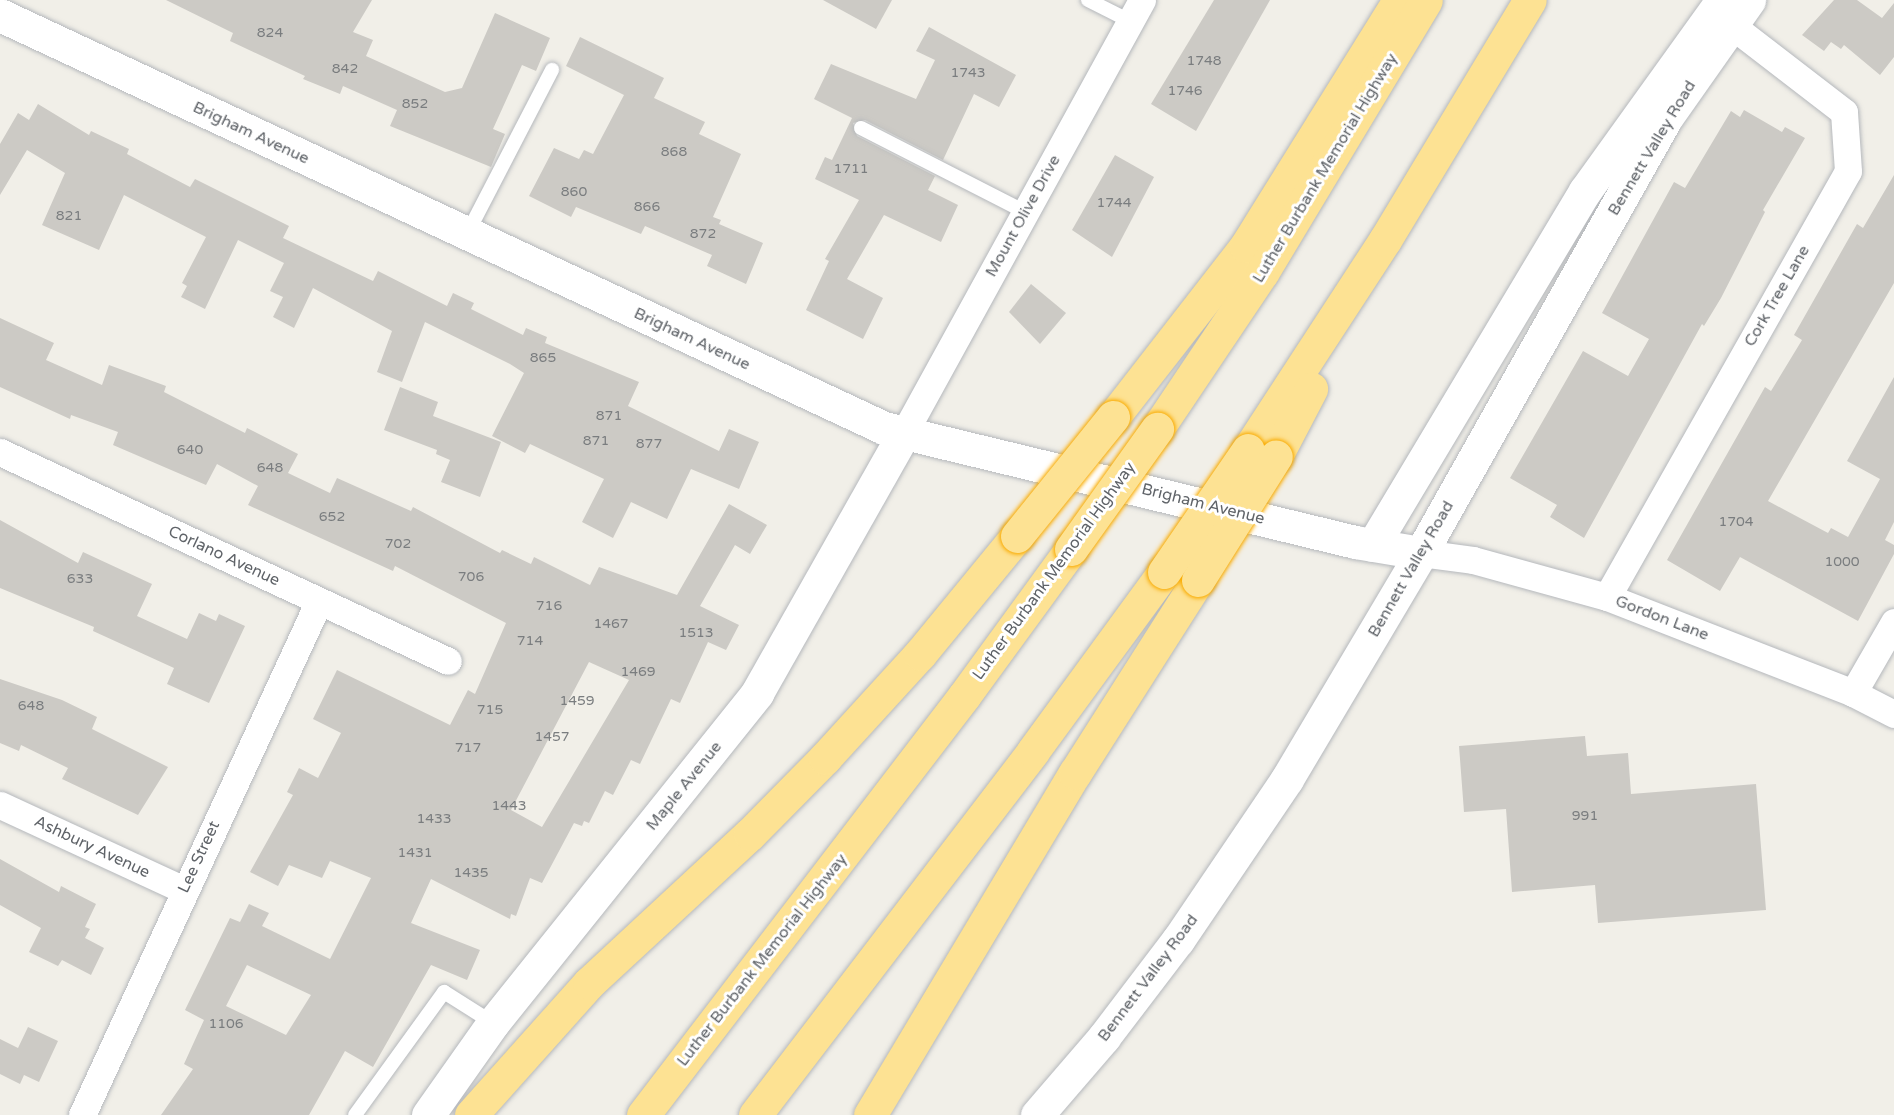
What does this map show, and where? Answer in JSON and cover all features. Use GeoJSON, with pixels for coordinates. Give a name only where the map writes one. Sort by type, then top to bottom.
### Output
{"type":"FeatureCollection","features":[{"type":"Feature","properties":{"kind":"highway"},"geometry":{"type":"LineString","coordinates":[[471,1115],[589,983],[750,834],[825,758],[920,654],[1113,417],[1246,246],[1399,0]]}},
{"type":"Feature","properties":{"kind":"highway","name":"Luther Burbank Memorial Highway"},"geometry":{"type":"LineString","coordinates":[[643,1115],[964,696],[1156,429],[1262,273],[1426,0]]}},
{"type":"Feature","properties":{"kind":"highway"},"geometry":{"type":"LineString","coordinates":[[870,1115],[1075,773],[1198,580],[1262,453],[1530,0]]}},
{"type":"Feature","properties":{"kind":"highway"},"geometry":{"type":"LineString","coordinates":[[755,1115],[1039,742],[1164,572],[1262,453]]}},
{"type":"Feature","properties":{"kind":"street","name":"Bennett Valley Road"},"geometry":{"type":"LineString","coordinates":[[1373,545],[1585,191],[1734,8]]}},
{"type":"Feature","properties":{"kind":"street","name":"Bennett Valley Road"},"geometry":{"type":"LineString","coordinates":[[1037,1115],[1104,1036],[1217,884],[1314,736],[1421,553],[1664,121],[1734,8]]}},
{"type":"Feature","properties":{"kind":"street","name":"Cork Tree Lane"},"geometry":{"type":"LineString","coordinates":[[1607,597],[1848,171],[1844,112],[1734,8]]}},
{"type":"Feature","properties":{"kind":"street","name":"Mount Olive Drive"},"geometry":{"type":"LineString","coordinates":[[904,433],[1136,10]]}},
{"type":"Feature","properties":{"kind":"street","name":"Brigham Avenue"},"geometry":{"type":"LineString","coordinates":[[0,15],[866,420],[904,433],[1373,545],[1421,553]]}},
{"type":"Feature","properties":{"kind":"street","name":"Maple Avenue"},"geometry":{"type":"LineString","coordinates":[[428,1115],[493,1023],[757,693],[904,433]]}},
{"type":"Feature","properties":{"kind":"street","name":"Corlano Avenue"},"geometry":{"type":"LineString","coordinates":[[0,452],[448,661]]}},
{"type":"Feature","properties":{"kind":"street","name":"Gordon Lane"},"geometry":{"type":"LineString","coordinates":[[1421,553],[1473,560],[1607,597],[1853,693],[1894,714]]}},
{"type":"Feature","properties":{"kind":"street","name":"Lee Street"},"geometry":{"type":"LineString","coordinates":[[82,1115],[319,601]]}},
{"type":"Feature","properties":{"kind":"street"},"geometry":{"type":"LineString","coordinates":[[1853,693],[1894,622]]}},
{"type":"Feature","properties":{"kind":"street","name":"Ashbury Avenue"},"geometry":{"type":"LineString","coordinates":[[0,805],[184,890]]}},
{"type":"Feature","properties":{"kind":"lane"},"geometry":{"type":"LineString","coordinates":[[1088,0],[1136,10]]}},
{"type":"Feature","properties":{"kind":"lane"},"geometry":{"type":"LineString","coordinates":[[467,234],[552,70]]}},
{"type":"Feature","properties":{"kind":"lane"},"geometry":{"type":"LineString","coordinates":[[861,128],[1025,212]]}},
{"type":"Feature","properties":{"kind":"lane"},"geometry":{"type":"LineString","coordinates":[[354,1115],[444,992],[493,1023]]}},
{"type":"Feature","properties":{"kind":"building"},"geometry":{"type":"Polygon","coordinates":[[[166,0],[372,0],[353,32],[373,40],[366,56],[445,92],[462,88],[495,13],[550,38],[536,71],[522,65],[493,129],[505,134],[491,167],[390,126],[397,110],[343,86],[340,94],[303,79],[305,76],[230,41],[233,33],[166,0]]]}},
{"type":"Feature","properties":{"kind":"building"},"geometry":{"type":"Polygon","coordinates":[[[823,0],[892,0],[876,29],[823,0]]]}},
{"type":"Feature","properties":{"kind":"building"},"geometry":{"type":"Polygon","coordinates":[[[1214,0],[1270,0],[1196,131],[1151,104],[1214,0]]]}},
{"type":"Feature","properties":{"kind":"building"},"geometry":{"type":"Polygon","coordinates":[[[1834,0],[1857,0],[1882,18],[1894,3],[1894,57],[1880,75],[1844,45],[1841,49],[1831,42],[1824,51],[1802,35],[1834,0]]]}},
{"type":"Feature","properties":{"kind":"building"},"geometry":{"type":"Polygon","coordinates":[[[929,27],[1016,75],[999,107],[974,94],[943,160],[865,120],[853,123],[857,136],[935,176],[928,190],[958,205],[941,242],[884,215],[847,279],[883,298],[863,339],[806,310],[829,261],[825,259],[859,200],[815,179],[825,157],[832,160],[852,118],[814,99],[831,64],[916,99],[935,60],[916,51],[929,27]]]}},
{"type":"Feature","properties":{"kind":"building"},"geometry":{"type":"Polygon","coordinates":[[[580,37],[664,78],[654,98],[705,122],[699,134],[741,154],[713,217],[721,220],[719,224],[763,243],[746,284],[707,266],[712,255],[645,226],[641,234],[576,207],[571,217],[529,196],[554,148],[579,159],[584,150],[593,154],[624,95],[566,66],[580,37]]]}},
{"type":"Feature","properties":{"kind":"building"},"geometry":{"type":"Polygon","coordinates":[[[38,104],[89,135],[91,131],[129,149],[127,154],[190,187],[195,179],[289,226],[283,238],[373,281],[378,271],[447,306],[453,293],[474,303],[471,309],[523,335],[526,328],[547,337],[545,343],[639,382],[628,406],[719,451],[729,429],[759,442],[739,489],[691,469],[667,519],[631,502],[613,538],[582,522],[604,479],[530,444],[525,453],[492,436],[524,373],[510,364],[425,322],[402,382],[377,372],[392,331],[313,288],[294,328],[273,317],[283,297],[270,291],[284,263],[238,240],[205,309],[181,297],[187,286],[182,283],[206,237],[124,195],[99,250],[42,225],[65,173],[27,150],[0,195],[0,144],[18,113],[29,120],[38,104]]]}},
{"type":"Feature","properties":{"kind":"building"},"geometry":{"type":"Polygon","coordinates":[[[1744,110],[1782,132],[1785,127],[1805,138],[1763,210],[1765,212],[1721,298],[1704,326],[1702,324],[1584,538],[1550,517],[1557,505],[1510,478],[1583,351],[1628,376],[1649,339],[1602,313],[1674,182],[1685,188],[1731,111],[1740,117],[1744,110]]]}},
{"type":"Feature","properties":{"kind":"building"},"geometry":{"type":"Polygon","coordinates":[[[1115,155],[1154,177],[1112,257],[1072,230],[1115,155]]]}},
{"type":"Feature","properties":{"kind":"building"},"geometry":{"type":"Polygon","coordinates":[[[1894,175],[1894,283],[1768,501],[1828,533],[1831,528],[1848,537],[1880,479],[1847,461],[1894,377],[1894,522],[1885,540],[1894,545],[1894,554],[1858,621],[1740,557],[1720,591],[1667,560],[1765,387],[1771,391],[1802,340],[1794,335],[1857,224],[1863,228],[1894,175]]]}},
{"type":"Feature","properties":{"kind":"building"},"geometry":{"type":"Polygon","coordinates":[[[1031,284],[1066,313],[1040,344],[1009,312],[1031,284]]]}},
{"type":"Feature","properties":{"kind":"building"},"geometry":{"type":"Polygon","coordinates":[[[0,318],[54,343],[46,360],[102,385],[109,365],[166,386],[164,392],[245,433],[247,428],[298,454],[288,473],[330,493],[337,478],[411,511],[413,507],[500,553],[502,550],[531,564],[534,557],[590,585],[599,567],[677,595],[729,504],[767,525],[750,554],[735,545],[700,606],[739,625],[726,650],[708,642],[680,703],[671,699],[640,764],[631,760],[613,795],[605,791],[589,823],[584,821],[582,826],[574,823],[542,883],[530,878],[516,916],[511,914],[510,919],[431,879],[411,923],[480,950],[467,980],[431,965],[373,1067],[345,1051],[309,1115],[161,1115],[193,1069],[184,1064],[204,1020],[185,1010],[230,918],[240,922],[249,904],[269,913],[262,926],[330,959],[371,878],[330,861],[322,878],[289,865],[278,886],[250,872],[293,795],[287,792],[299,768],[318,778],[341,733],[313,719],[337,670],[450,725],[468,690],[475,694],[506,623],[395,566],[393,571],[248,505],[258,486],[217,464],[206,485],[113,445],[118,432],[71,415],[70,419],[0,387],[0,318]],[[589,662],[511,810],[542,827],[629,680],[589,662]],[[247,965],[226,1006],[286,1035],[311,995],[247,965]]]}},
{"type":"Feature","properties":{"kind":"building"},"geometry":{"type":"Polygon","coordinates":[[[400,387],[438,402],[433,416],[501,442],[480,497],[441,482],[450,460],[436,454],[437,450],[384,430],[400,387]]]}},
{"type":"Feature","properties":{"kind":"building"},"geometry":{"type":"Polygon","coordinates":[[[0,520],[78,563],[83,552],[152,584],[137,616],[187,639],[199,613],[216,621],[219,614],[245,626],[209,703],[167,684],[174,668],[93,631],[94,627],[0,588],[0,520]]]}},
{"type":"Feature","properties":{"kind":"building"},"geometry":{"type":"Polygon","coordinates":[[[0,679],[62,700],[97,717],[92,729],[168,767],[138,815],[62,779],[68,768],[21,745],[19,751],[0,743],[0,679]]]}},
{"type":"Feature","properties":{"kind":"building"},"geometry":{"type":"Polygon","coordinates":[[[1585,736],[1587,756],[1628,753],[1631,794],[1756,784],[1766,910],[1598,923],[1595,885],[1512,892],[1506,809],[1464,812],[1459,746],[1585,736]]]}},
{"type":"Feature","properties":{"kind":"building"},"geometry":{"type":"Polygon","coordinates":[[[0,859],[59,892],[61,886],[96,904],[85,927],[90,929],[85,938],[104,948],[91,975],[62,960],[58,966],[29,952],[41,928],[0,905],[0,859]]]}},
{"type":"Feature","properties":{"kind":"building"},"geometry":{"type":"Polygon","coordinates":[[[28,1027],[58,1041],[39,1082],[24,1075],[20,1084],[0,1074],[0,1039],[18,1048],[28,1027]]]}}]}
